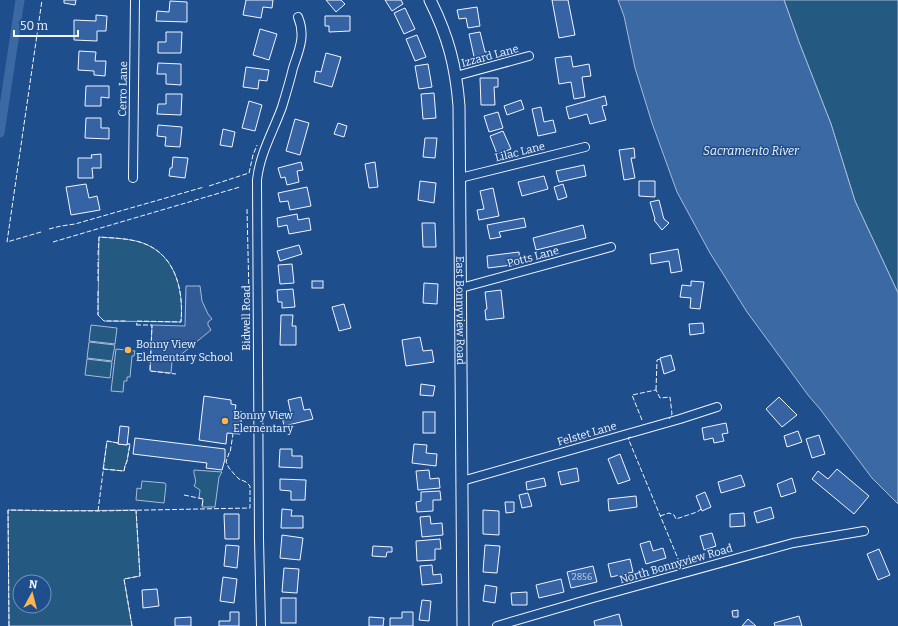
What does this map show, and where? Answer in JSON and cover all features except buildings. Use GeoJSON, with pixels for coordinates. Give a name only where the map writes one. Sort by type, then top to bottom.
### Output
{"type":"FeatureCollection","features":[{"type":"Feature","properties":{"kind":"street","name":"Cerro Lane"},"geometry":{"type":"LineString","coordinates":[[133,178],[135,0]]}},
{"type":"Feature","properties":{"kind":"street","name":"East Bonnyview Road"},"geometry":{"type":"LineString","coordinates":[[430,0],[446,38],[452,57],[456,76],[459,106],[463,626]]}},
{"type":"Feature","properties":{"kind":"street","name":"Bidwell Road"},"geometry":{"type":"LineString","coordinates":[[261,626],[259,539],[257,180],[261,157],[282,108],[299,48],[302,29],[298,17]]}},
{"type":"Feature","properties":{"kind":"street","name":"Izzard Lane"},"geometry":{"type":"LineString","coordinates":[[456,76],[530,56]]}},
{"type":"Feature","properties":{"kind":"street","name":"Lilac Lane"},"geometry":{"type":"LineString","coordinates":[[460,178],[585,147]]}},
{"type":"Feature","properties":{"kind":"street","name":"Potts Lane"},"geometry":{"type":"LineString","coordinates":[[461,288],[612,247]]}},
{"type":"Feature","properties":{"kind":"street","name":"Felstet Lane"},"geometry":{"type":"LineString","coordinates":[[462,481],[717,408]]}},
{"type":"Feature","properties":{"kind":"street","name":"North Bonnyview Road"},"geometry":{"type":"LineString","coordinates":[[497,626],[793,543],[864,531]]}},
{"type":"Feature","properties":{"kind":"shaded area"},"geometry":{"type":"Polygon","coordinates":[[[784,0],[898,0],[898,293],[855,201],[831,124],[784,0]]]}},
{"type":"Feature","properties":{"kind":"shaded area"},"geometry":{"type":"Polygon","coordinates":[[[99,237],[136,241],[149,246],[168,261],[174,272],[181,296],[181,322],[104,321],[98,315],[99,237]]]}},
{"type":"Feature","properties":{"kind":"shaded area"},"geometry":{"type":"Polygon","coordinates":[[[186,286],[200,286],[202,301],[212,319],[208,322],[211,330],[172,362],[171,373],[150,371],[152,325],[185,326],[186,286]]]}},
{"type":"Feature","properties":{"kind":"shaded area"},"geometry":{"type":"Polygon","coordinates":[[[91,325],[117,328],[115,344],[89,341],[91,325]]]}},
{"type":"Feature","properties":{"kind":"shaded area"},"geometry":{"type":"Polygon","coordinates":[[[89,342],[115,345],[112,361],[87,358],[89,342]]]}},
{"type":"Feature","properties":{"kind":"shaded area"},"geometry":{"type":"Polygon","coordinates":[[[116,349],[135,351],[134,356],[132,356],[130,377],[127,377],[127,381],[124,381],[123,392],[111,391],[116,349]]]}},
{"type":"Feature","properties":{"kind":"shaded area"},"geometry":{"type":"Polygon","coordinates":[[[87,359],[112,362],[110,378],[85,375],[87,359]]]}},
{"type":"Feature","properties":{"kind":"shaded area"},"geometry":{"type":"Polygon","coordinates":[[[107,441],[118,444],[130,444],[124,471],[103,469],[107,441]]]}},
{"type":"Feature","properties":{"kind":"shaded area"},"geometry":{"type":"Polygon","coordinates":[[[194,470],[222,472],[219,477],[215,507],[202,507],[203,499],[199,498],[200,490],[194,486],[196,482],[194,470]]]}},
{"type":"Feature","properties":{"kind":"shaded area"},"geometry":{"type":"Polygon","coordinates":[[[142,481],[165,483],[164,503],[136,500],[137,488],[141,489],[142,481]]]}},
{"type":"Feature","properties":{"kind":"shaded area"},"geometry":{"type":"Polygon","coordinates":[[[8,510],[136,510],[140,576],[124,579],[132,626],[9,626],[8,510]]]}},
{"type":"Feature","properties":{"kind":"water","name":"Sacramento River"},"geometry":{"type":"Polygon","coordinates":[[[618,0],[784,0],[831,124],[855,201],[898,293],[898,504],[872,478],[808,395],[747,312],[710,253],[677,192],[652,123],[635,68],[624,16],[618,0]]]}},
{"type":"Feature","properties":{"kind":"waterway"},"geometry":{"type":"LineString","coordinates":[[0,133],[20,0]]}},
{"type":"Feature","properties":{"kind":"fence"},"geometry":{"type":"LineString","coordinates":[[41,232],[7,242],[42,0]]}},
{"type":"Feature","properties":{"kind":"fence"},"geometry":{"type":"LineString","coordinates":[[209,186],[249,173],[257,145]]}},
{"type":"Feature","properties":{"kind":"fence"},"geometry":{"type":"LineString","coordinates":[[49,229],[75,224],[204,187]]}},
{"type":"Feature","properties":{"kind":"fence"},"geometry":{"type":"LineString","coordinates":[[53,242],[240,187]]}},
{"type":"Feature","properties":{"kind":"fence"},"geometry":{"type":"LineString","coordinates":[[247,209],[249,295]]}},
{"type":"Feature","properties":{"kind":"fence"},"geometry":{"type":"LineString","coordinates":[[98,255],[99,237],[136,241],[149,246],[168,261],[174,272],[181,296],[181,322],[137,321],[136,324]]}},
{"type":"Feature","properties":{"kind":"fence"},"geometry":{"type":"LineString","coordinates":[[98,259],[98,281]]}},
{"type":"Feature","properties":{"kind":"fence"},"geometry":{"type":"LineString","coordinates":[[98,291],[98,315],[104,321],[127,321]]}},
{"type":"Feature","properties":{"kind":"fence"},"geometry":{"type":"LineString","coordinates":[[136,325],[152,325],[150,371],[176,374]]}},
{"type":"Feature","properties":{"kind":"fence"},"geometry":{"type":"LineString","coordinates":[[656,390],[657,360],[660,359]]}},
{"type":"Feature","properties":{"kind":"fence"},"geometry":{"type":"LineString","coordinates":[[642,420],[632,395],[656,390],[660,398],[670,397],[672,414],[669,419]]}},
{"type":"Feature","properties":{"kind":"fence"},"geometry":{"type":"LineString","coordinates":[[9,626],[8,510],[98,511],[250,508],[250,486],[246,482],[239,479],[229,468],[226,462],[230,453],[233,434]]}},
{"type":"Feature","properties":{"kind":"fence"},"geometry":{"type":"LineString","coordinates":[[631,437],[628,438],[681,566],[704,560]]}},
{"type":"Feature","properties":{"kind":"fence"},"geometry":{"type":"LineString","coordinates":[[98,511],[107,441],[118,443]]}},
{"type":"Feature","properties":{"kind":"fence"},"geometry":{"type":"LineString","coordinates":[[103,469],[124,471],[130,444],[127,444]]}},
{"type":"Feature","properties":{"kind":"fence"},"geometry":{"type":"LineString","coordinates":[[184,495],[203,499],[202,507]]}},
{"type":"Feature","properties":{"kind":"fence"},"geometry":{"type":"LineString","coordinates":[[660,516],[669,513],[674,515],[676,519],[697,512],[701,509]]}},
{"type":"Feature","properties":{"kind":"fence"},"geometry":{"type":"LineString","coordinates":[[132,626],[124,579],[140,576],[136,510]]}},
{"type":"Feature","properties":{"kind":"place","name":"Bonny View Elementary School"},"geometry":{"type":"Point","coordinates":[128,350]}},
{"type":"Feature","properties":{"kind":"place","name":"Bonny View Elementary"},"geometry":{"type":"Point","coordinates":[225,421]}}]}
